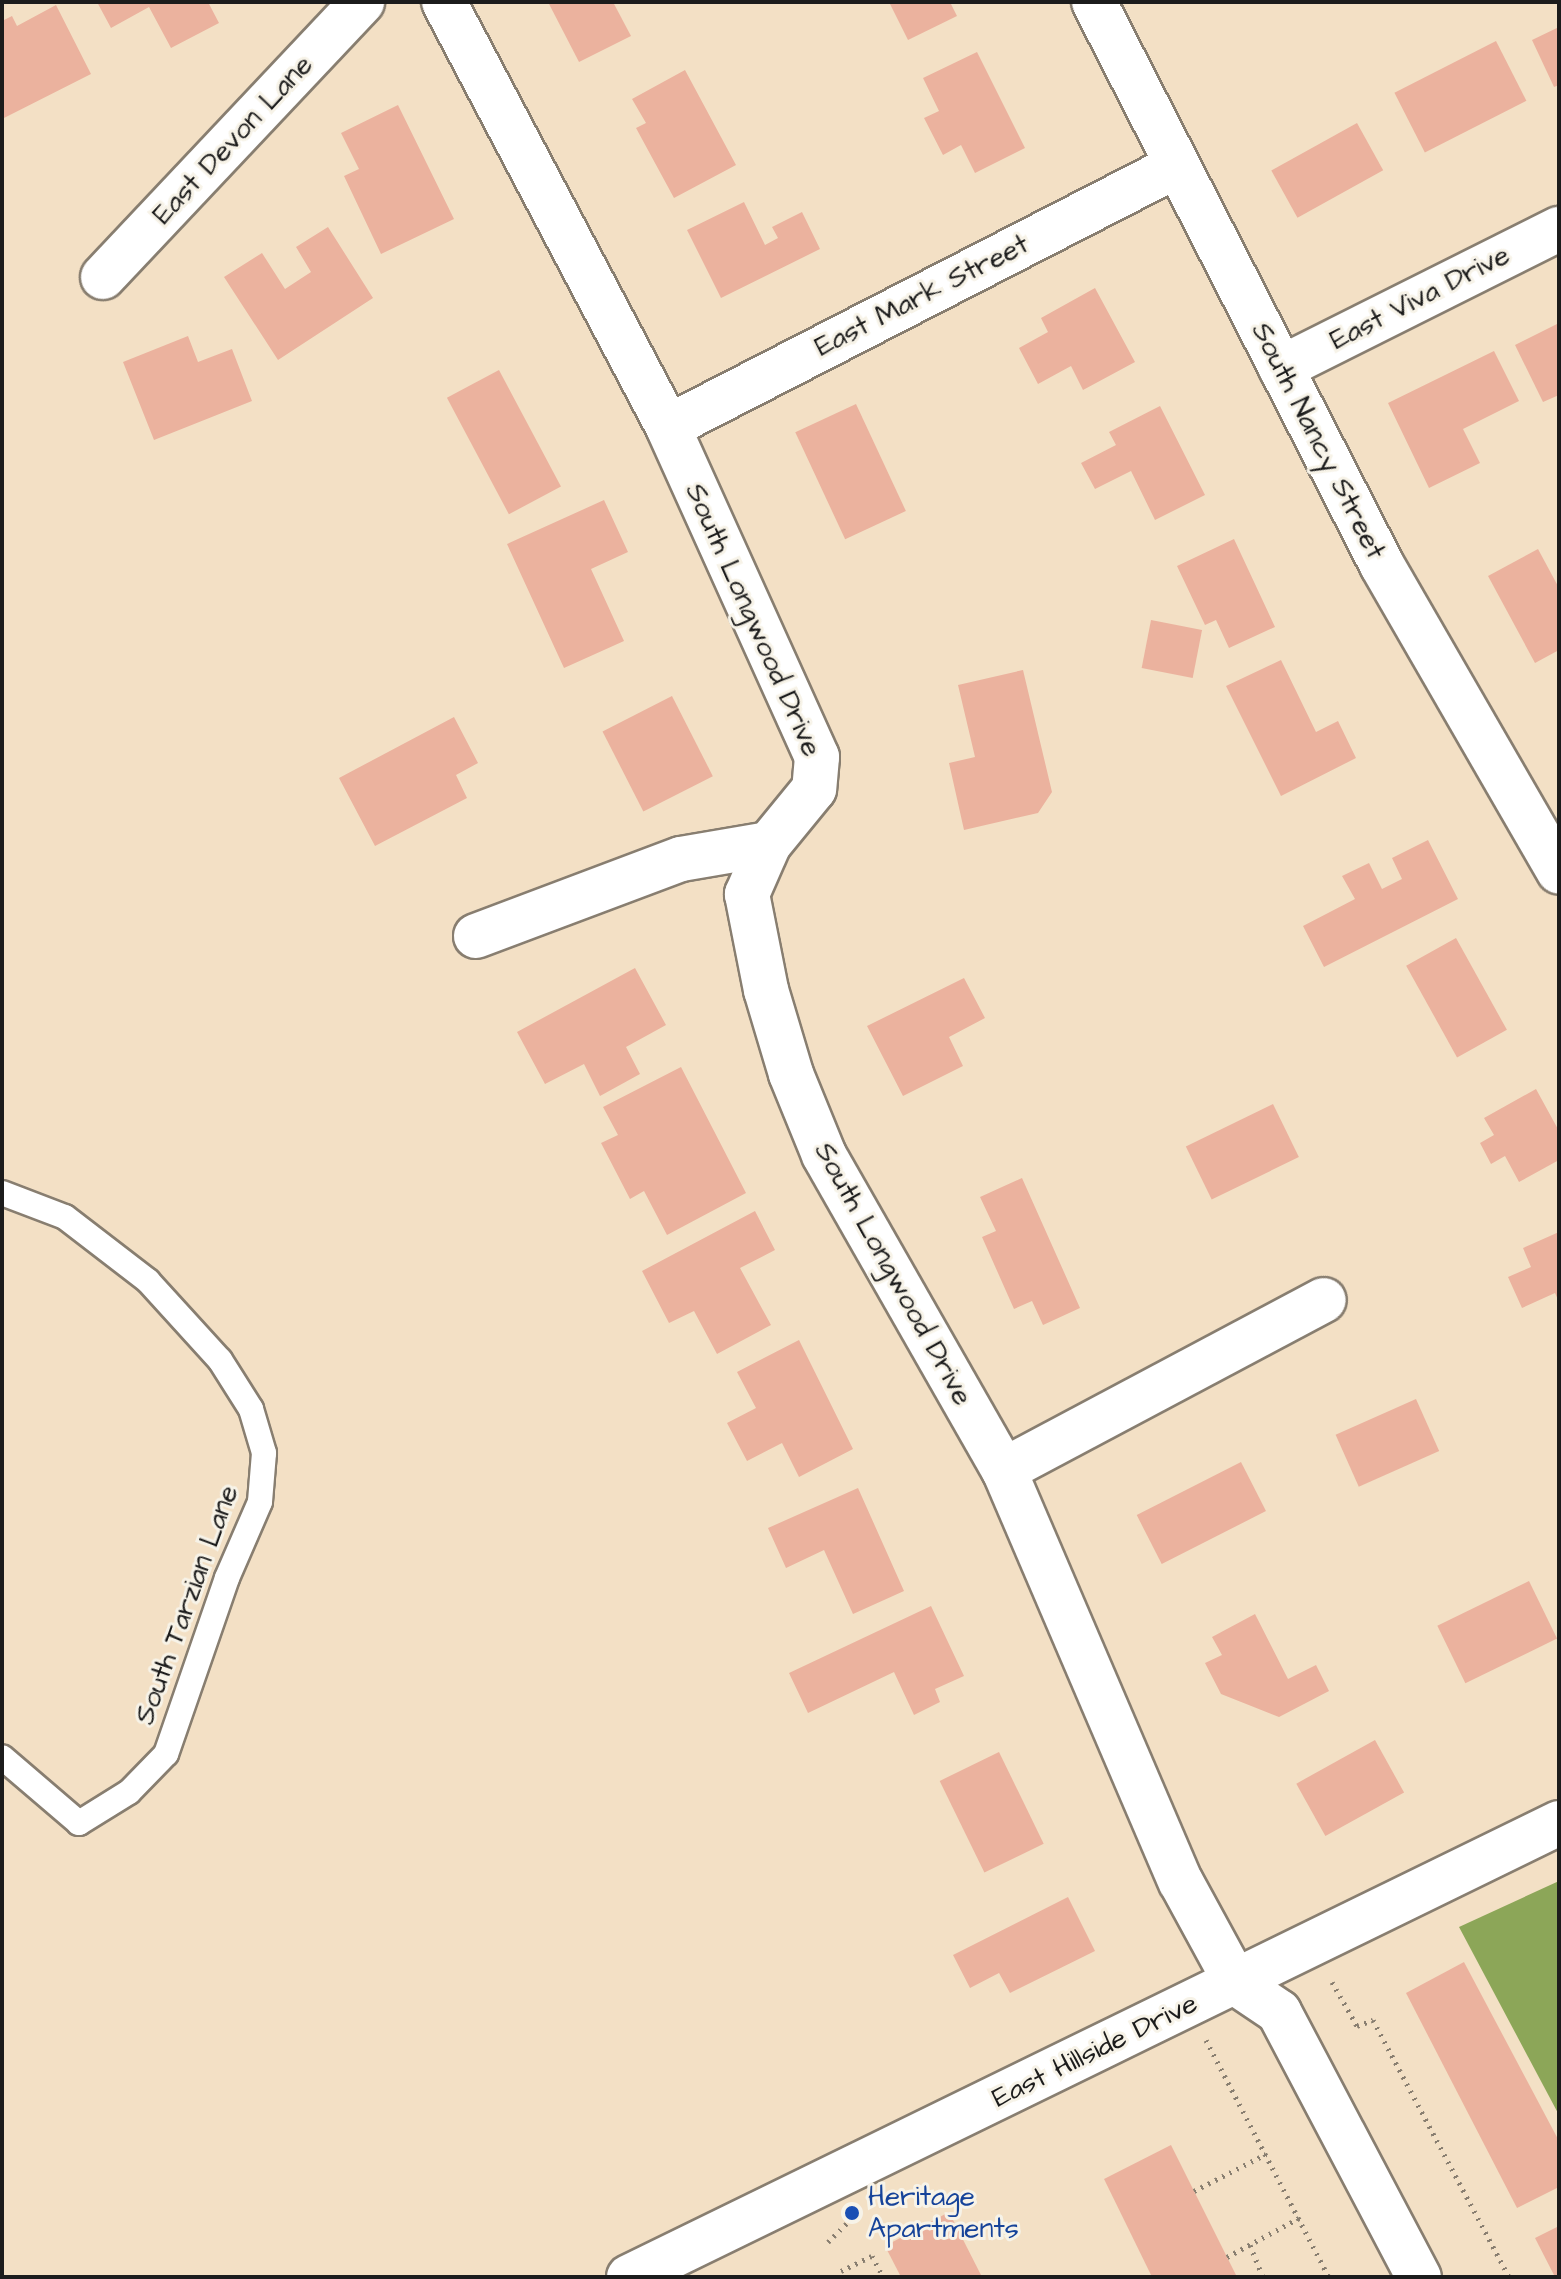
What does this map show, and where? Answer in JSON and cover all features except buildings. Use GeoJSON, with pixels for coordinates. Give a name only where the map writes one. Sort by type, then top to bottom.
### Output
{"type":"FeatureCollection","features":[{"type":"Feature","properties":{"kind":"street","name":"East Devon Lane"},"geometry":{"type":"LineString","coordinates":[[103,277],[362,2]]}},
{"type":"Feature","properties":{"kind":"street","name":"South Longwood Drive"},"geometry":{"type":"LineString","coordinates":[[444,2],[668,427],[817,757],[814,789],[769,844],[747,894],[766,990],[791,1074],[845,1199],[1004,1470],[1181,1882],[1236,1983]]}},
{"type":"Feature","properties":{"kind":"street","name":"South Nancy Street"},"geometry":{"type":"LineString","coordinates":[[1094,2],[1434,661],[1559,871]]}},
{"type":"Feature","properties":{"kind":"street","name":"East Mark Street"},"geometry":{"type":"LineString","coordinates":[[668,427],[1176,166]]}},
{"type":"Feature","properties":{"kind":"street","name":"East Viva Drive"},"geometry":{"type":"LineString","coordinates":[[1281,368],[1559,229]]}},
{"type":"Feature","properties":{"kind":"street"},"geometry":{"type":"LineString","coordinates":[[476,936],[681,859],[769,844]]}},
{"type":"Feature","properties":{"kind":"street"},"geometry":{"type":"LineString","coordinates":[[1004,1470],[1324,1300]]}},
{"type":"Feature","properties":{"kind":"street","name":"East Hillside Drive"},"geometry":{"type":"LineString","coordinates":[[629,2277],[1559,1823]]}},
{"type":"Feature","properties":{"kind":"street"},"geometry":{"type":"LineString","coordinates":[[1236,1983],[1279,2012],[1419,2277]]}},
{"type":"Feature","properties":{"kind":"lane","name":"South Tarzian Lane"},"geometry":{"type":"LineString","coordinates":[[2,1193],[65,1217],[148,1281],[220,1360],[251,1409],[264,1453],[260,1502],[227,1578],[166,1754],[129,1792],[79,1823],[2,1757]]}},
{"type":"Feature","properties":{"kind":"path"},"geometry":{"type":"LineString","coordinates":[[1326,1970],[1357,2026],[1373,2020],[1509,2277]]}},
{"type":"Feature","properties":{"kind":"path"},"geometry":{"type":"LineString","coordinates":[[1202,2031],[1329,2277]]}},
{"type":"Feature","properties":{"kind":"path"},"geometry":{"type":"LineString","coordinates":[[1194,2191],[1266,2154]]}},
{"type":"Feature","properties":{"kind":"path"},"geometry":{"type":"LineString","coordinates":[[1227,2257],[1299,2218]]}},
{"type":"Feature","properties":{"kind":"path"},"geometry":{"type":"LineString","coordinates":[[1250,2245],[1263,2277]]}},
{"type":"Feature","properties":{"kind":"path"},"geometry":{"type":"LineString","coordinates":[[841,2271],[872,2256],[883,2277]]}},
{"type":"Feature","properties":{"kind":"green space"},"geometry":{"type":"Polygon","coordinates":[[[1559,1881],[1559,2115],[1459,1927],[1559,1881]]]}},
{"type":"Feature","properties":{"kind":"place","name":"Heritage Apartments"},"geometry":{"type":"Point","coordinates":[852,2213]}}]}
